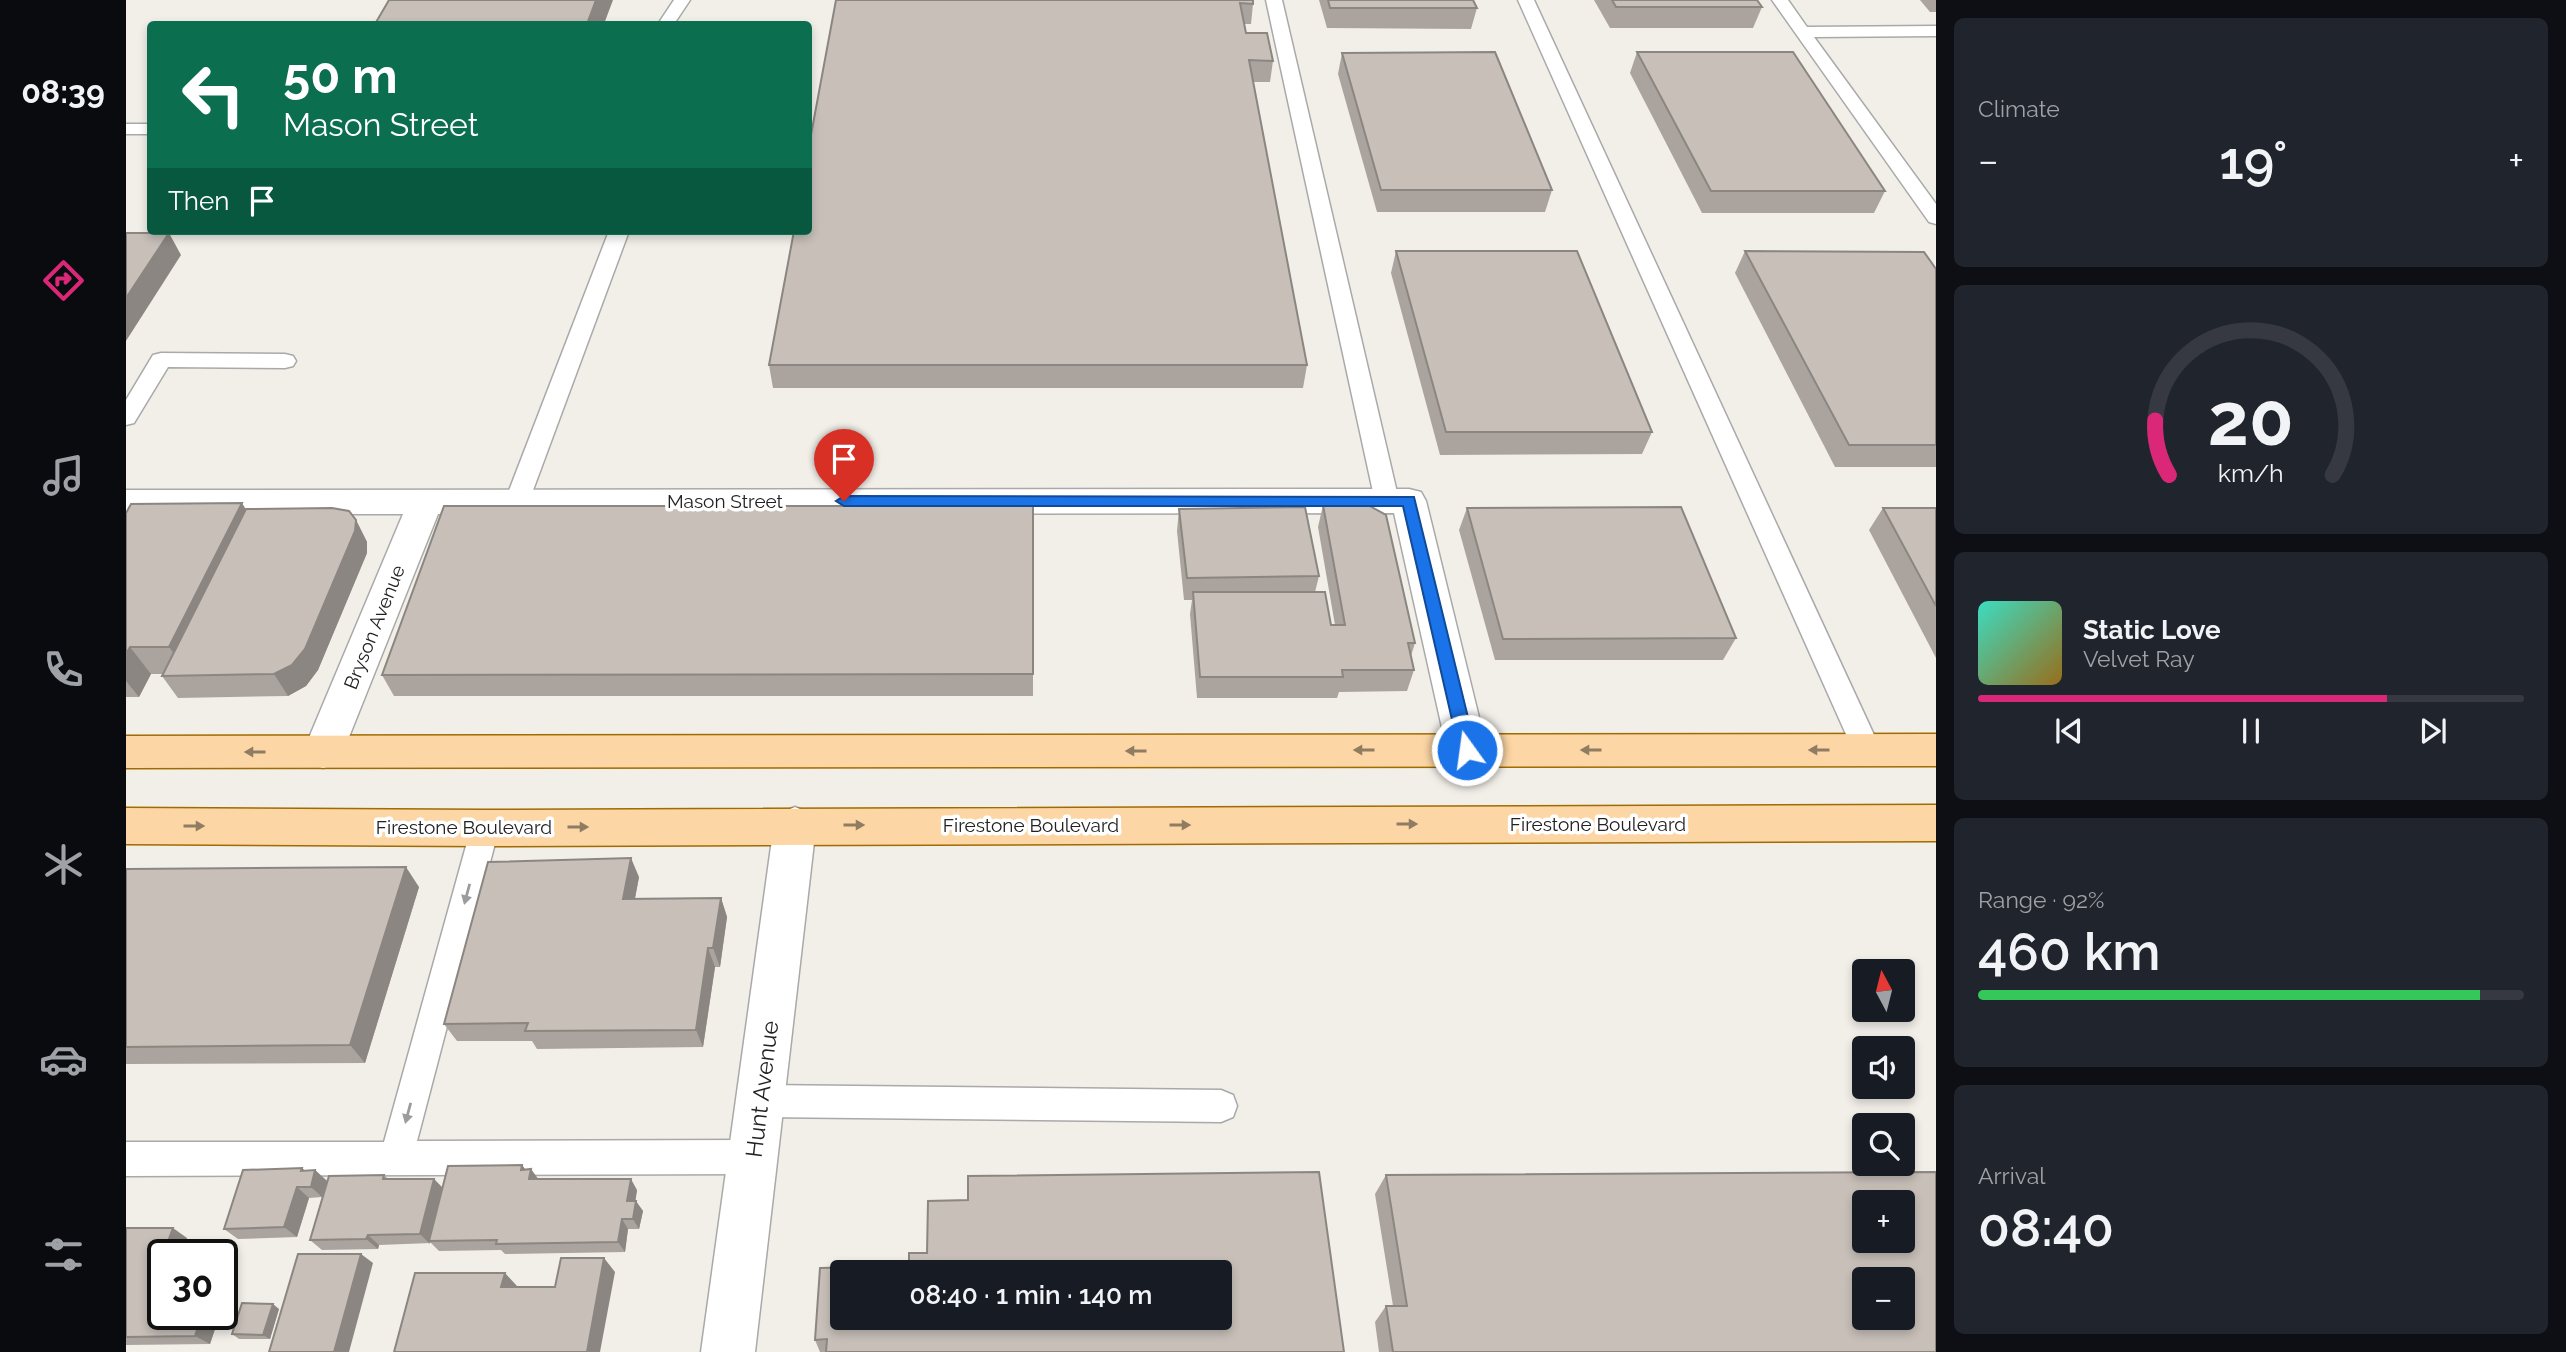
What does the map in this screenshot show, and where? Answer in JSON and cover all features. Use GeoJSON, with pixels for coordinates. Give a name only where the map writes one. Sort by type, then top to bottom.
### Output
{"type":"FeatureCollection","features":[{"type":"Feature","properties":{"kind":"main road"},"geometry":{"type":"LineString","coordinates":[[126,752],[1936,750]]}},
{"type":"Feature","properties":{"kind":"main road","name":"Firestone Boulevard"},"geometry":{"type":"LineString","coordinates":[[126,826],[485,828],[1936,823]]}},
{"type":"Feature","properties":{"kind":"street","name":"Mason Street"},"geometry":{"type":"LineString","coordinates":[[126,502],[1398,501]]}},
{"type":"Feature","properties":{"kind":"street"},"geometry":{"type":"LineString","coordinates":[[1398,501],[1467,750]]}},
{"type":"Feature","properties":{"kind":"street","name":"Bryson Avenue"},"geometry":{"type":"LineString","coordinates":[[323,752],[425,502]]}},
{"type":"Feature","properties":{"kind":"street","name":"Hunt Avenue"},"geometry":{"type":"LineString","coordinates":[[728,1352],[795,825]]}},
{"type":"Feature","properties":{"kind":"lane"},"geometry":{"type":"LineString","coordinates":[[668,21],[682,0]]}},
{"type":"Feature","properties":{"kind":"lane"},"geometry":{"type":"LineString","coordinates":[[1274,0],[1398,501]]}},
{"type":"Feature","properties":{"kind":"lane"},"geometry":{"type":"LineString","coordinates":[[1526,0],[1867,750]]}},
{"type":"Feature","properties":{"kind":"lane"},"geometry":{"type":"LineString","coordinates":[[1780,0],[1936,218]]}},
{"type":"Feature","properties":{"kind":"lane"},"geometry":{"type":"LineString","coordinates":[[1802,32],[1936,31]]}},
{"type":"Feature","properties":{"kind":"lane"},"geometry":{"type":"LineString","coordinates":[[126,129],[147,128]]}},
{"type":"Feature","properties":{"kind":"lane"},"geometry":{"type":"LineString","coordinates":[[517,501],[617,235]]}},
{"type":"Feature","properties":{"kind":"lane"},"geometry":{"type":"LineString","coordinates":[[126,418],[161,360],[285,361]]}},
{"type":"Feature","properties":{"kind":"lane"},"geometry":{"type":"LineString","coordinates":[[396,1158],[485,828]]}},
{"type":"Feature","properties":{"kind":"lane"},"geometry":{"type":"LineString","coordinates":[[760,1101],[1221,1106]]}},
{"type":"Feature","properties":{"kind":"lane"},"geometry":{"type":"LineString","coordinates":[[126,1158],[753,1157]]}},
{"type":"Feature","properties":{"kind":"building"},"geometry":{"type":"Polygon","coordinates":[[[389,0],[596,0],[588,21],[377,21],[389,0]]]}},
{"type":"Feature","properties":{"kind":"building"},"geometry":{"type":"Polygon","coordinates":[[[836,0],[1253,0],[1253,4],[1240,3],[1246,33],[1267,33],[1273,61],[1249,60],[1307,365],[769,365],[793,235],[812,235],[812,129],[836,0]]]}},
{"type":"Feature","properties":{"kind":"building"},"geometry":{"type":"Polygon","coordinates":[[[1328,0],[1473,0],[1477,8],[1330,8],[1328,0]]]}},
{"type":"Feature","properties":{"kind":"building"},"geometry":{"type":"Polygon","coordinates":[[[1612,0],[1757,0],[1762,7],[1616,7],[1612,0]]]}},
{"type":"Feature","properties":{"kind":"building"},"geometry":{"type":"Polygon","coordinates":[[[1495,52],[1552,190],[1381,190],[1342,53],[1495,52]]]}},
{"type":"Feature","properties":{"kind":"building"},"geometry":{"type":"Polygon","coordinates":[[[1637,52],[1793,52],[1885,191],[1711,191],[1637,52]]]}},
{"type":"Feature","properties":{"kind":"building"},"geometry":{"type":"Polygon","coordinates":[[[126,233],[168,235],[126,298],[126,233]]]}},
{"type":"Feature","properties":{"kind":"building"},"geometry":{"type":"Polygon","coordinates":[[[1396,251],[1577,251],[1652,432],[1446,432],[1396,251]]]}},
{"type":"Feature","properties":{"kind":"building"},"geometry":{"type":"Polygon","coordinates":[[[1745,251],[1924,252],[1936,269],[1936,445],[1849,445],[1745,251]]]}},
{"type":"Feature","properties":{"kind":"building"},"geometry":{"type":"Polygon","coordinates":[[[242,503],[169,647],[130,647],[126,654],[126,513],[131,504],[242,503]]]}},
{"type":"Feature","properties":{"kind":"building"},"geometry":{"type":"Polygon","coordinates":[[[1323,505],[1368,505],[1386,515],[1415,643],[1408,643],[1414,670],[1342,670],[1343,677],[1200,677],[1193,592],[1325,592],[1331,625],[1345,625],[1323,505]]]}},
{"type":"Feature","properties":{"kind":"building"},"geometry":{"type":"Polygon","coordinates":[[[444,506],[1033,506],[1033,674],[382,675],[444,506]]]}},
{"type":"Feature","properties":{"kind":"building"},"geometry":{"type":"Polygon","coordinates":[[[1305,507],[1319,576],[1187,578],[1179,509],[1305,507]]]}},
{"type":"Feature","properties":{"kind":"building"},"geometry":{"type":"Polygon","coordinates":[[[1681,507],[1736,638],[1503,639],[1467,508],[1681,507]]]}},
{"type":"Feature","properties":{"kind":"building"},"geometry":{"type":"Polygon","coordinates":[[[332,508],[349,511],[356,520],[355,531],[305,649],[292,665],[274,674],[162,676],[246,509],[332,508]]]}},
{"type":"Feature","properties":{"kind":"building"},"geometry":{"type":"Polygon","coordinates":[[[1883,508],[1936,508],[1936,606],[1883,508]]]}},
{"type":"Feature","properties":{"kind":"building"},"geometry":{"type":"Polygon","coordinates":[[[631,858],[623,899],[721,898],[713,948],[708,948],[696,1030],[525,1031],[528,1023],[444,1024],[488,862],[631,858]]]}},
{"type":"Feature","properties":{"kind":"building"},"geometry":{"type":"Polygon","coordinates":[[[406,867],[350,1045],[126,1047],[126,869],[406,867]]]}},
{"type":"Feature","properties":{"kind":"building"},"geometry":{"type":"Polygon","coordinates":[[[522,1165],[521,1170],[531,1169],[529,1179],[631,1179],[627,1201],[636,1201],[633,1219],[622,1219],[618,1242],[496,1244],[497,1240],[429,1241],[448,1166],[522,1165]]]}},
{"type":"Feature","properties":{"kind":"building"},"geometry":{"type":"Polygon","coordinates":[[[302,1168],[301,1171],[315,1170],[311,1187],[297,1187],[284,1227],[224,1229],[243,1170],[302,1168]]]}},
{"type":"Feature","properties":{"kind":"building"},"geometry":{"type":"Polygon","coordinates":[[[1319,1172],[1344,1352],[826,1352],[827,1339],[815,1340],[820,1268],[830,1268],[830,1330],[1232,1330],[1232,1260],[909,1260],[909,1253],[927,1253],[928,1201],[968,1200],[968,1176],[1319,1172]]]}},
{"type":"Feature","properties":{"kind":"building"},"geometry":{"type":"Polygon","coordinates":[[[1852,1172],[1852,1176],[1915,1176],[1915,1172],[1936,1172],[1936,1352],[1393,1352],[1386,1306],[1407,1306],[1386,1175],[1852,1172]]]}},
{"type":"Feature","properties":{"kind":"building"},"geometry":{"type":"Polygon","coordinates":[[[384,1175],[383,1179],[434,1179],[420,1234],[310,1240],[329,1176],[384,1175]]]}},
{"type":"Feature","properties":{"kind":"building"},"geometry":{"type":"Polygon","coordinates":[[[126,1228],[173,1228],[169,1239],[147,1239],[147,1330],[197,1330],[195,1336],[126,1337],[126,1228]]]}},
{"type":"Feature","properties":{"kind":"building"},"geometry":{"type":"Polygon","coordinates":[[[298,1254],[361,1254],[334,1352],[269,1352],[298,1254]]]}},
{"type":"Feature","properties":{"kind":"building"},"geometry":{"type":"Polygon","coordinates":[[[561,1258],[604,1258],[587,1352],[394,1352],[415,1273],[505,1273],[501,1287],[555,1287],[561,1258]]]}},
{"type":"Feature","properties":{"kind":"building"},"geometry":{"type":"Polygon","coordinates":[[[242,1303],[273,1304],[263,1335],[232,1334],[233,1330],[238,1330],[238,1315],[242,1303]]]}},
{"type":"Feature","properties":{"kind":"route"},"geometry":{"type":"LineString","coordinates":[[844,501],[1409,501],[1467,750]]}}]}
